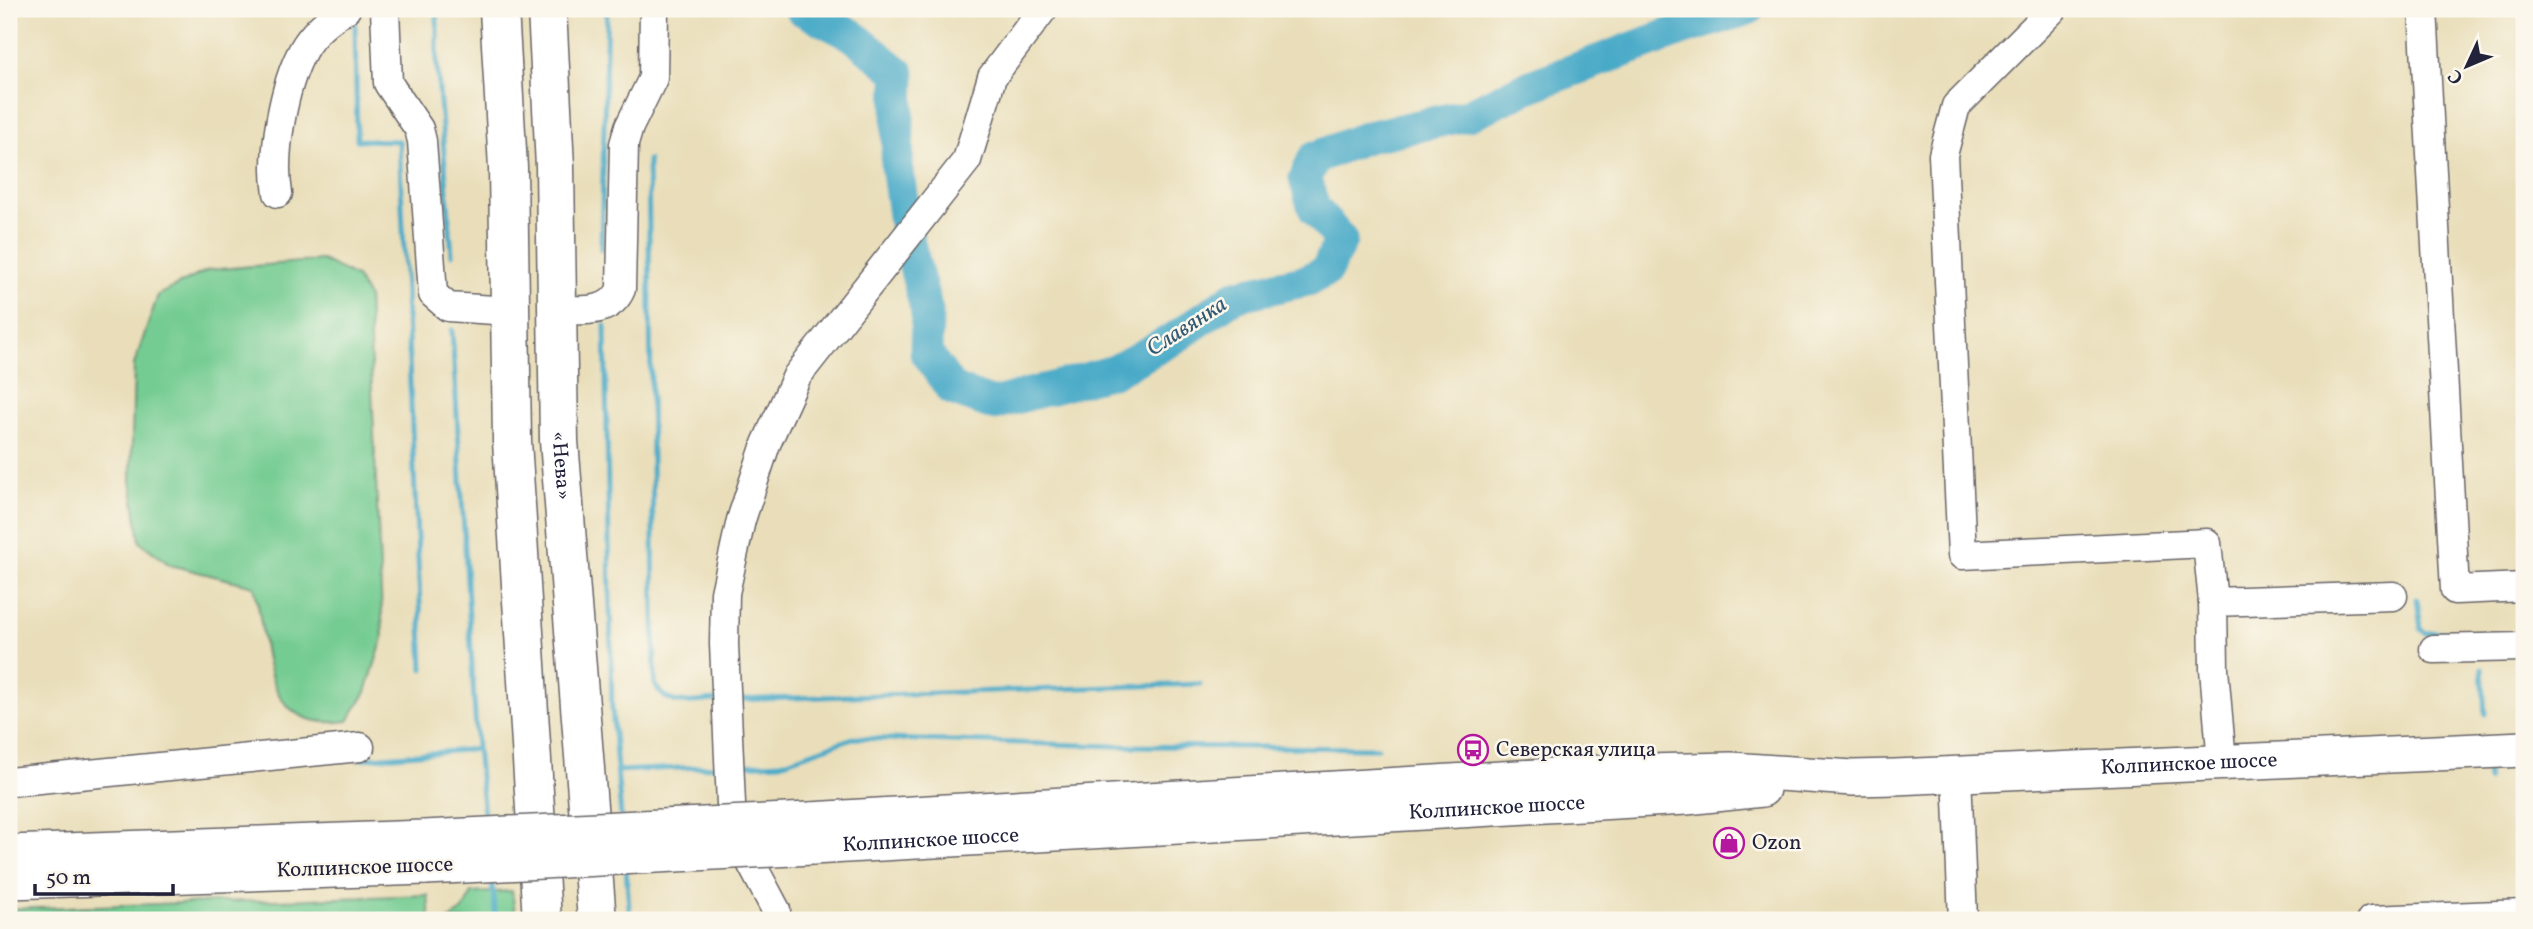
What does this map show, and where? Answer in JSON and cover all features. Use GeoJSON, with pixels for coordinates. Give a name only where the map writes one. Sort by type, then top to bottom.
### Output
{"type":"FeatureCollection","features":[{"type":"Feature","properties":{"kind":"highway"},"geometry":{"type":"LineString","coordinates":[[499,10],[508,167],[512,441],[542,920]]}},
{"type":"Feature","properties":{"kind":"highway","name":"«Нева»"},"geometry":{"type":"LineString","coordinates":[[547,11],[555,167],[559,441],[597,920]]}},
{"type":"Feature","properties":{"kind":"main road","name":"Колпинское шоссе"},"geometry":{"type":"LineString","coordinates":[[9,881],[425,852],[811,834],[1603,773],[1731,769],[1853,778],[2524,749]]}},
{"type":"Feature","properties":{"kind":"main road","name":"Колпинское шоссе"},"geometry":{"type":"LineString","coordinates":[[9,853],[425,852]]}},
{"type":"Feature","properties":{"kind":"street"},"geometry":{"type":"LineString","coordinates":[[278,193],[275,178],[280,131],[291,77],[303,48],[320,26],[346,9]]}},
{"type":"Feature","properties":{"kind":"street"},"geometry":{"type":"LineString","coordinates":[[385,9],[388,83],[419,129],[422,141],[433,293],[448,307],[510,311]]}},
{"type":"Feature","properties":{"kind":"street"},"geometry":{"type":"LineString","coordinates":[[557,310],[602,308],[614,301],[621,289],[624,144],[629,127],[653,78],[654,9]]}},
{"type":"Feature","properties":{"kind":"street"},"geometry":{"type":"LineString","coordinates":[[776,910],[732,827],[724,645],[725,593],[741,520],[766,444],[797,376],[893,250],[967,160],[992,77],[1043,9]]}},
{"type":"Feature","properties":{"kind":"street"},"geometry":{"type":"LineString","coordinates":[[2053,9],[1956,106],[1943,155],[1962,555],[2207,543],[2222,762]]}},
{"type":"Feature","properties":{"kind":"street"},"geometry":{"type":"LineString","coordinates":[[2423,9],[2455,590],[2524,587]]}},
{"type":"Feature","properties":{"kind":"street"},"geometry":{"type":"LineString","coordinates":[[2213,602],[2393,596]]}},
{"type":"Feature","properties":{"kind":"street"},"geometry":{"type":"LineString","coordinates":[[2434,649],[2524,647]]}},
{"type":"Feature","properties":{"kind":"street"},"geometry":{"type":"LineString","coordinates":[[9,782],[360,747]]}},
{"type":"Feature","properties":{"kind":"street"},"geometry":{"type":"LineString","coordinates":[[1957,774],[1963,920]]}},
{"type":"Feature","properties":{"kind":"street"},"geometry":{"type":"LineString","coordinates":[[2371,920],[2523,916]]}},
{"type":"Feature","properties":{"kind":"green space"},"geometry":{"type":"Polygon","coordinates":[[[322,260],[356,277],[368,297],[383,638],[366,692],[348,721],[318,721],[297,714],[282,700],[267,659],[254,586],[170,565],[140,542],[131,480],[134,365],[158,295],[208,270],[322,260]]]}},
{"type":"Feature","properties":{"kind":"green space"},"geometry":{"type":"Polygon","coordinates":[[[512,891],[516,920],[448,920],[462,911],[472,893],[512,891]]]}},
{"type":"Feature","properties":{"kind":"green space"},"geometry":{"type":"Polygon","coordinates":[[[428,895],[430,920],[9,920],[9,909],[428,895]]]}},
{"type":"Feature","properties":{"kind":"waterway"},"geometry":{"type":"LineString","coordinates":[[437,9],[437,64],[452,255]]}},
{"type":"Feature","properties":{"kind":"waterway"},"geometry":{"type":"LineString","coordinates":[[601,249],[607,9]]}},
{"type":"Feature","properties":{"kind":"waterway","name":"Славянка"},"geometry":{"type":"LineString","coordinates":[[801,9],[852,35],[899,73],[897,166],[907,236],[927,312],[926,353],[952,389],[993,404],[1115,371],[1175,338],[1235,296],[1308,280],[1326,271],[1341,240],[1314,208],[1305,179],[1314,158],[1367,137],[1468,115],[1525,88],[1684,29],[1748,9]]}},
{"type":"Feature","properties":{"kind":"waterway"},"geometry":{"type":"LineString","coordinates":[[355,25],[357,140],[399,141],[423,669]]}},
{"type":"Feature","properties":{"kind":"waterway"},"geometry":{"type":"LineString","coordinates":[[648,160],[655,684],[666,698],[673,701],[717,700]]}},
{"type":"Feature","properties":{"kind":"waterway"},"geometry":{"type":"LineString","coordinates":[[605,325],[612,708],[621,816]]}},
{"type":"Feature","properties":{"kind":"waterway"},"geometry":{"type":"LineString","coordinates":[[452,330],[477,749],[485,823]]}},
{"type":"Feature","properties":{"kind":"waterway"},"geometry":{"type":"LineString","coordinates":[[2417,599],[2421,629],[2426,633],[2463,632]]}},
{"type":"Feature","properties":{"kind":"waterway"},"geometry":{"type":"LineString","coordinates":[[2482,669],[2485,714]]}},
{"type":"Feature","properties":{"kind":"waterway"},"geometry":{"type":"LineString","coordinates":[[734,700],[1200,684]]}},
{"type":"Feature","properties":{"kind":"waterway"},"geometry":{"type":"LineString","coordinates":[[738,765],[781,763],[853,738],[1115,746],[1378,748]]}},
{"type":"Feature","properties":{"kind":"waterway"},"geometry":{"type":"LineString","coordinates":[[360,759],[477,749]]}},
{"type":"Feature","properties":{"kind":"waterway"},"geometry":{"type":"LineString","coordinates":[[2487,762],[2488,780]]}},
{"type":"Feature","properties":{"kind":"waterway"},"geometry":{"type":"LineString","coordinates":[[617,771],[721,766]]}},
{"type":"Feature","properties":{"kind":"waterway"},"geometry":{"type":"LineString","coordinates":[[626,868],[630,920]]}},
{"type":"Feature","properties":{"kind":"waterway"},"geometry":{"type":"LineString","coordinates":[[491,874],[496,920]]}},
{"type":"Feature","properties":{"kind":"place","name":"Северская улица"},"geometry":{"type":"Point","coordinates":[1473,750]}},
{"type":"Feature","properties":{"kind":"place","name":"Ozon"},"geometry":{"type":"Point","coordinates":[1729,843]}}]}
